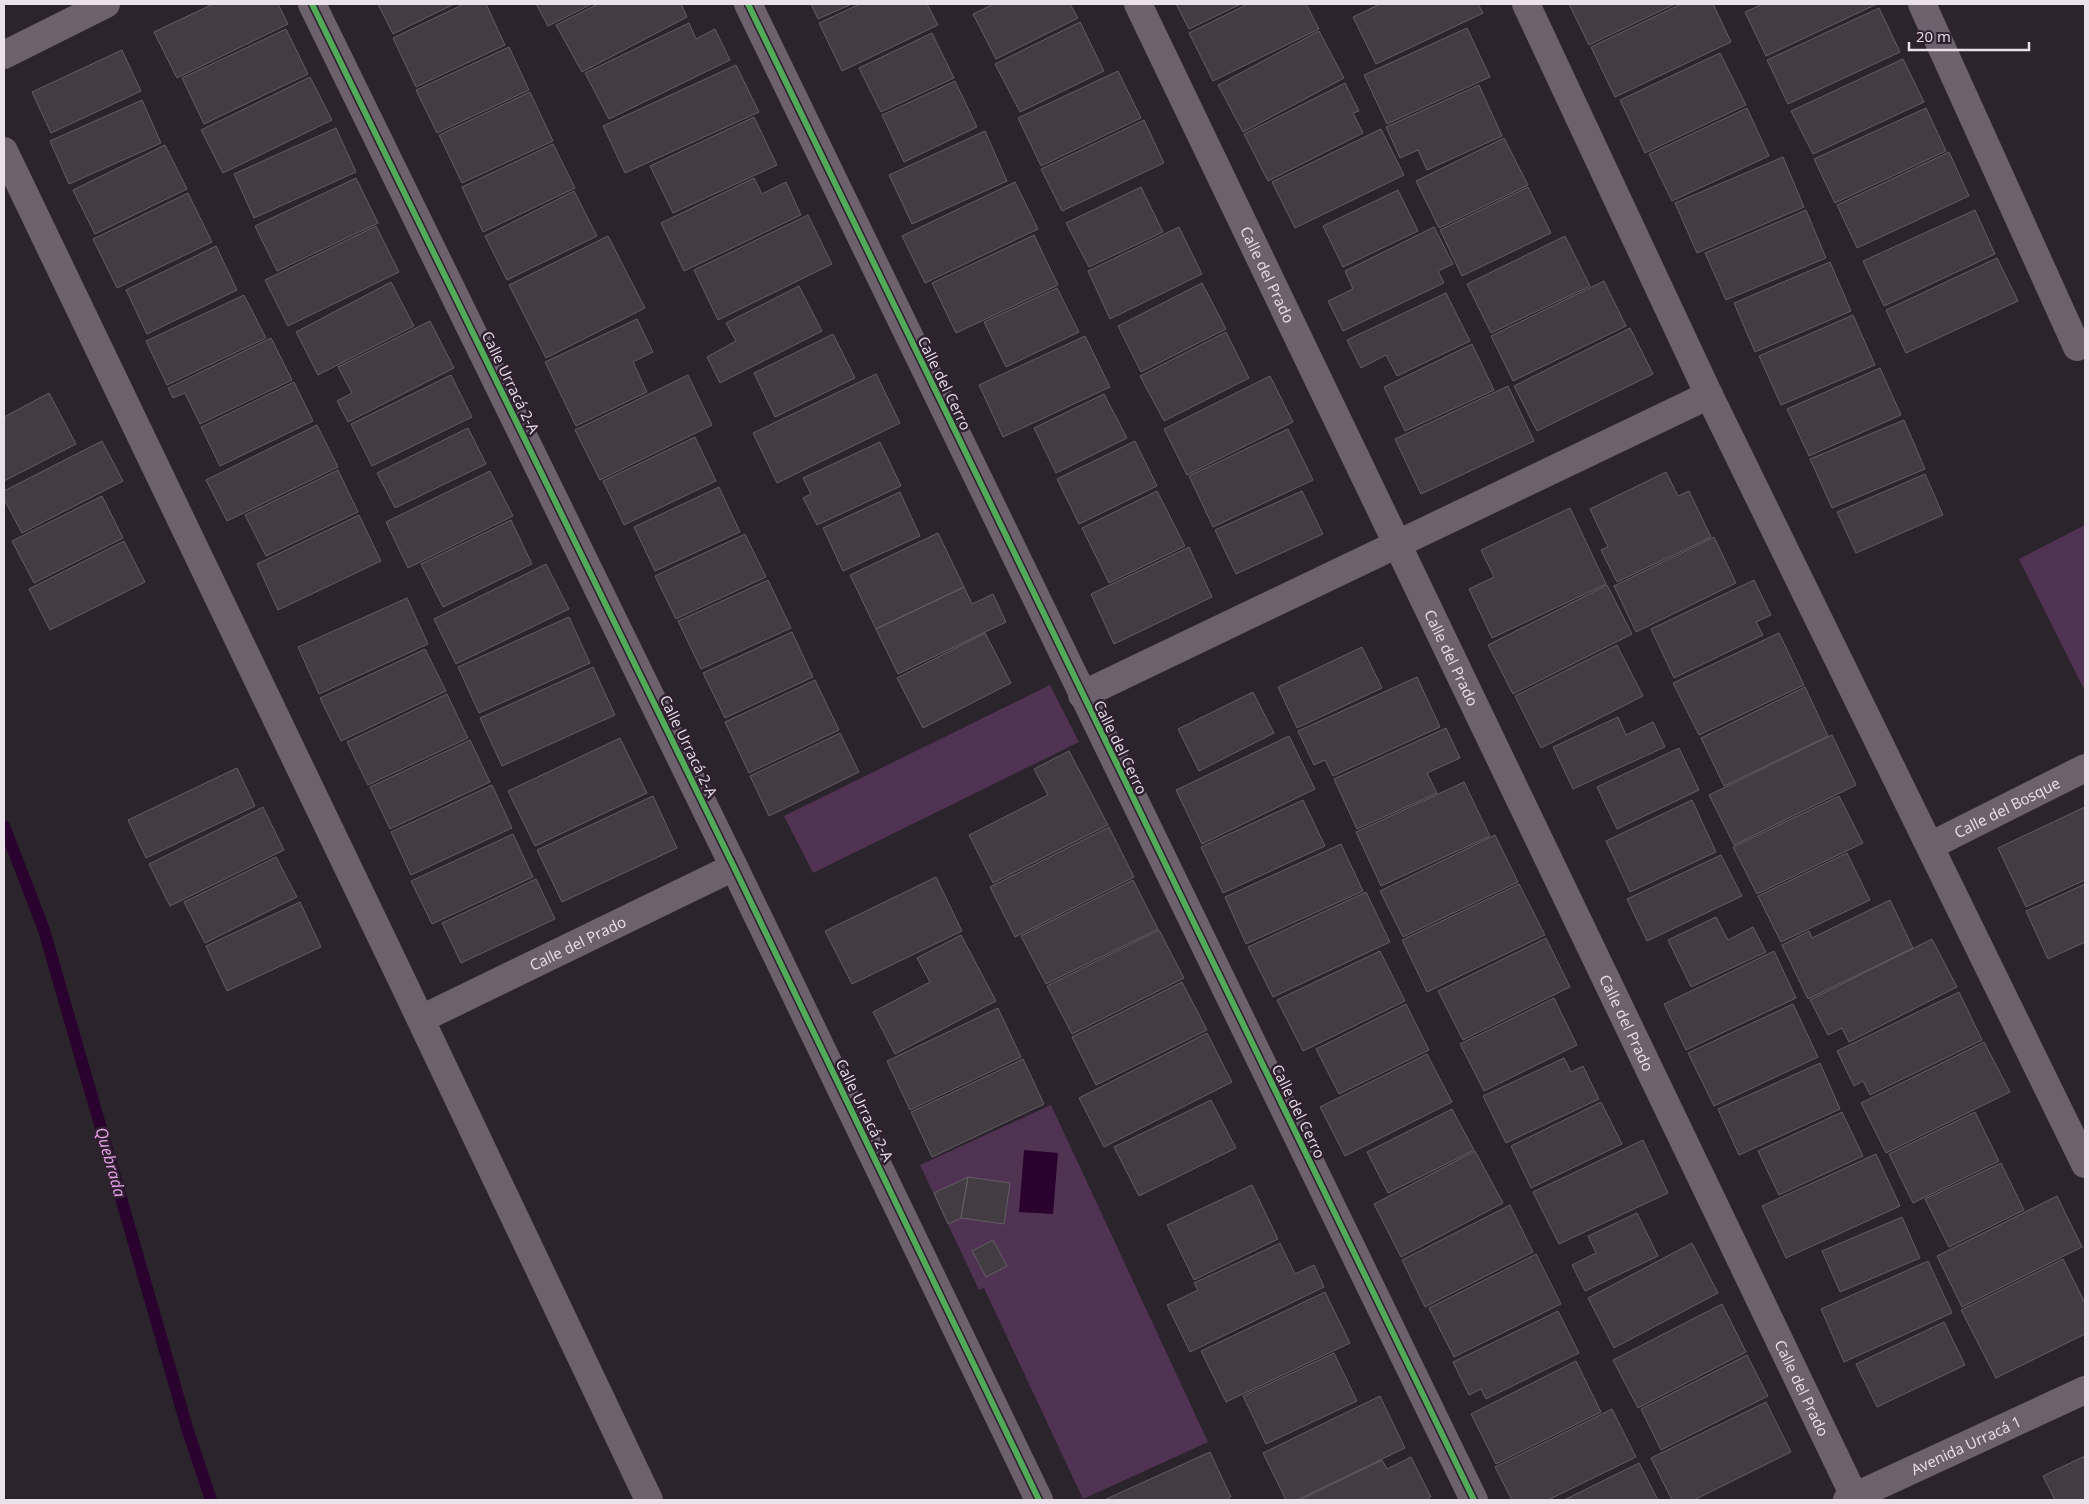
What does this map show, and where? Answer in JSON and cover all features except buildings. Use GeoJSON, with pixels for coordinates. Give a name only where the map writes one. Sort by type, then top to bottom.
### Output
{"type":"FeatureCollection","features":[{"type":"Feature","properties":{"kind":"street"},"geometry":{"type":"LineString","coordinates":[[4,56],[106,4]]}},
{"type":"Feature","properties":{"kind":"street","name":"Calle Urracá 2-A"},"geometry":{"type":"LineString","coordinates":[[312,4],[734,867],[1039,1500]]}},
{"type":"Feature","properties":{"kind":"street","name":"Calle del Cerro"},"geometry":{"type":"LineString","coordinates":[[748,4],[1474,1500]]}},
{"type":"Feature","properties":{"kind":"street","name":"Calle del Prado"},"geometry":{"type":"LineString","coordinates":[[1138,4],[1853,1499]]}},
{"type":"Feature","properties":{"kind":"street"},"geometry":{"type":"LineString","coordinates":[[1526,4],[1709,395],[2085,1164]]}},
{"type":"Feature","properties":{"kind":"street"},"geometry":{"type":"LineString","coordinates":[[1922,4],[2077,347]]}},
{"type":"Feature","properties":{"kind":"street"},"geometry":{"type":"LineString","coordinates":[[4,151],[421,1019],[649,1500]]}},
{"type":"Feature","properties":{"kind":"street"},"geometry":{"type":"LineString","coordinates":[[1082,695],[1709,395]]}},
{"type":"Feature","properties":{"kind":"street","name":"Calle del Bosque"},"geometry":{"type":"LineString","coordinates":[[1930,846],[2085,768]]}},
{"type":"Feature","properties":{"kind":"street","name":"Calle del Prado"},"geometry":{"type":"LineString","coordinates":[[421,1019],[734,867]]}},
{"type":"Feature","properties":{"kind":"street","name":"Avenida Urracá 1"},"geometry":{"type":"LineString","coordinates":[[1853,1499],[2085,1390]]}},
{"type":"Feature","properties":{"kind":"shaded area"},"geometry":{"type":"Polygon","coordinates":[[[2085,525],[2085,691],[2019,559],[2085,525]]]}},
{"type":"Feature","properties":{"kind":"shaded area"},"geometry":{"type":"Polygon","coordinates":[[[1050,685],[1079,742],[813,873],[784,816],[1050,685]]]}},
{"type":"Feature","properties":{"kind":"shaded area"},"geometry":{"type":"Polygon","coordinates":[[[1051,1105],[1208,1442],[1083,1499],[984,1288],[979,1290],[920,1165],[1051,1105]]]}},
{"type":"Feature","properties":{"kind":"shaded area"},"geometry":{"type":"Polygon","coordinates":[[[1024,1150],[1058,1153],[1053,1214],[1019,1212],[1024,1150]]]}},
{"type":"Feature","properties":{"kind":"waterway","name":"Quebrada"},"geometry":{"type":"LineString","coordinates":[[4,826],[44,930],[188,1431],[211,1500]]}},
{"type":"Feature","properties":{"kind":"cycle path"},"geometry":{"type":"LineString","coordinates":[[312,4],[734,867],[1039,1500]]}},
{"type":"Feature","properties":{"kind":"cycle path"},"geometry":{"type":"LineString","coordinates":[[748,4],[1474,1500]]}}]}
